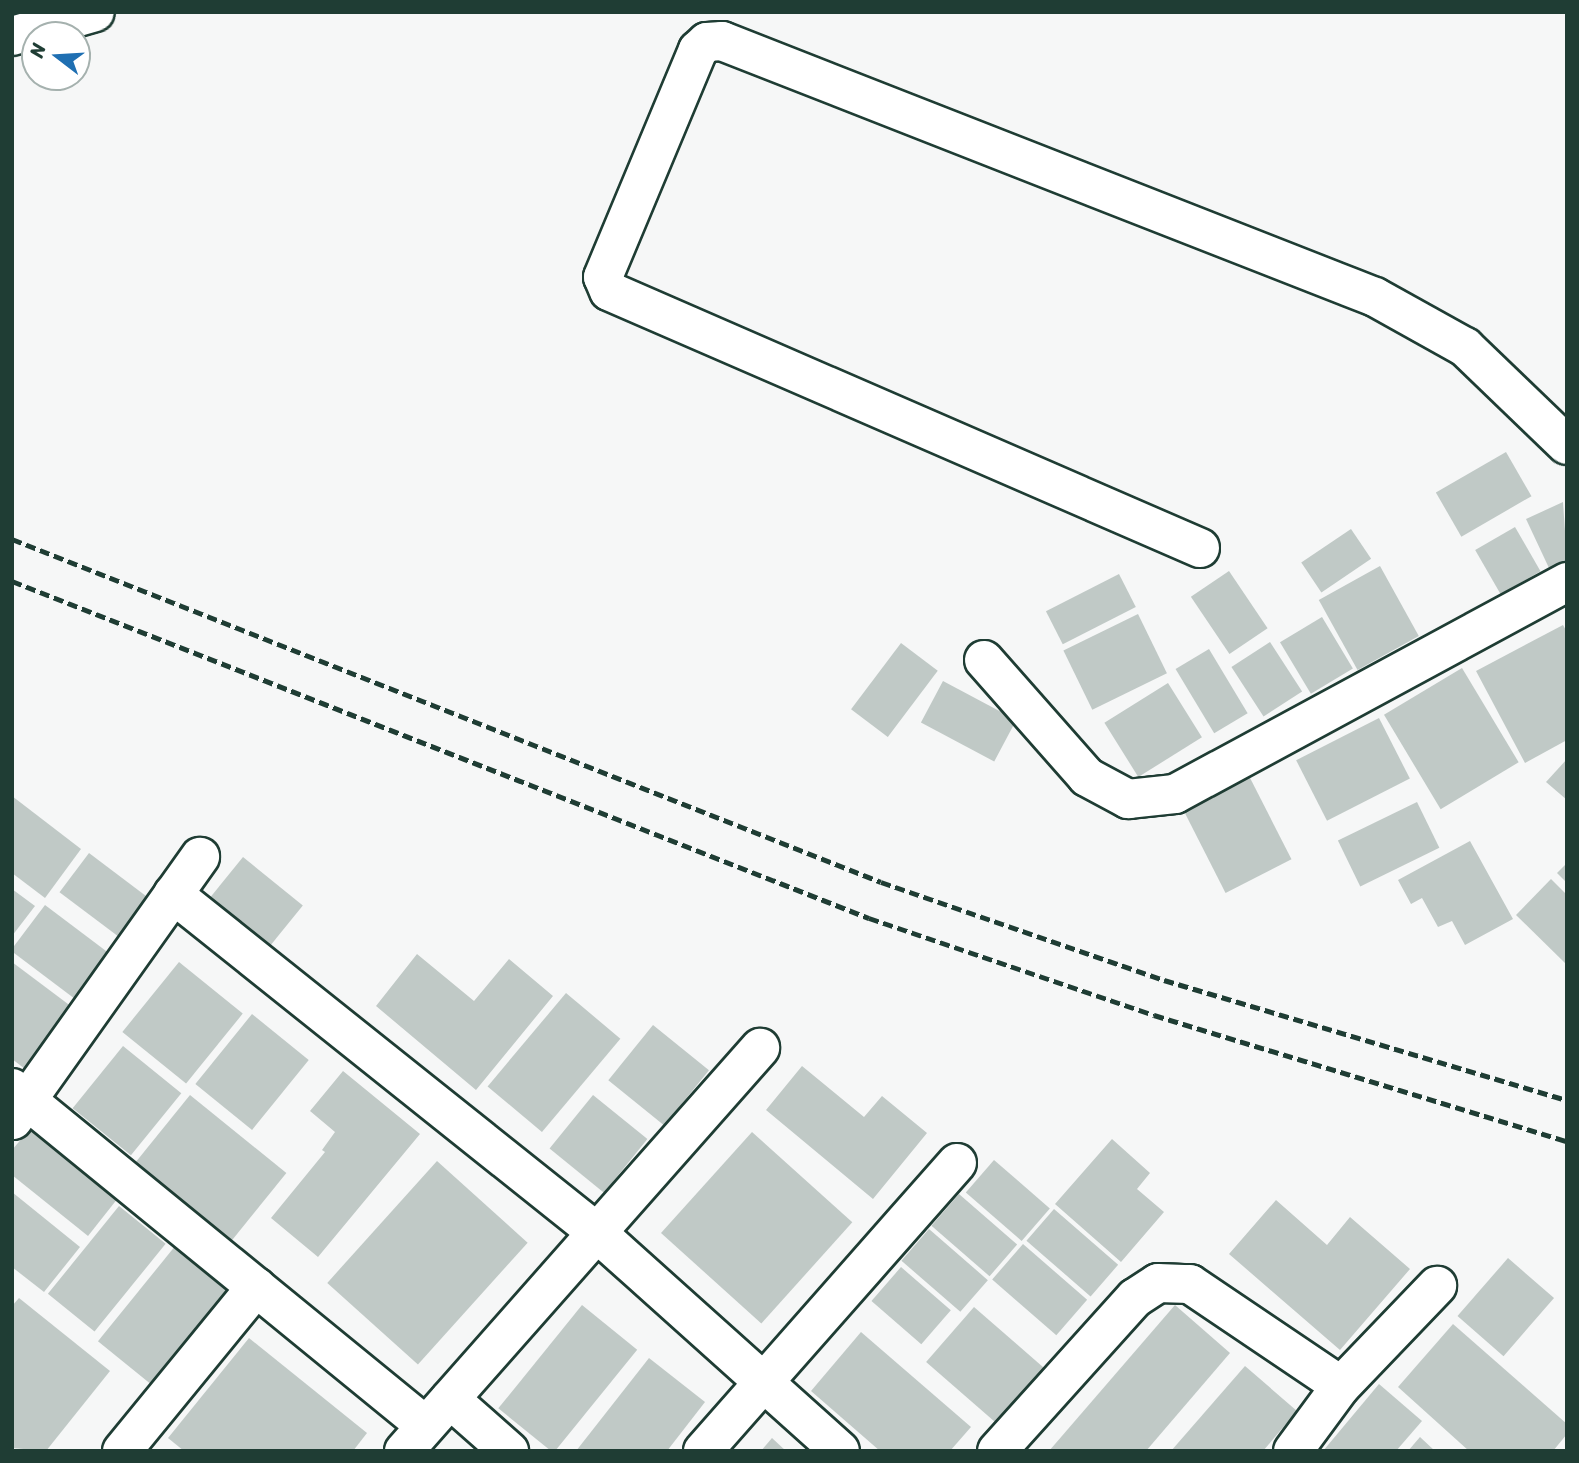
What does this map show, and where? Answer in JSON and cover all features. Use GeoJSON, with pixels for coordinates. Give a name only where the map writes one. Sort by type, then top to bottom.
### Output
{"type":"FeatureCollection","features":[{"type":"Feature","properties":{"kind":"street"},"geometry":{"type":"LineString","coordinates":[[12,36],[95,12]]}},
{"type":"Feature","properties":{"kind":"street"},"geometry":{"type":"LineString","coordinates":[[1200,548],[609,291],[603,277],[698,50],[707,42],[722,41],[1375,297],[1465,347],[1567,445]]}},
{"type":"Feature","properties":{"kind":"street"},"geometry":{"type":"LineString","coordinates":[[984,660],[1087,777],[1128,799],[1175,794],[1567,582]]}},
{"type":"Feature","properties":{"kind":"street"},"geometry":{"type":"LineString","coordinates":[[200,857],[18,1103],[256,1287],[427,1425],[509,1451]]}},
{"type":"Feature","properties":{"kind":"street"},"geometry":{"type":"LineString","coordinates":[[173,894],[594,1231],[840,1451]]}},
{"type":"Feature","properties":{"kind":"street"},"geometry":{"type":"LineString","coordinates":[[427,1425],[594,1231],[760,1048]]}},
{"type":"Feature","properties":{"kind":"street"},"geometry":{"type":"LineString","coordinates":[[703,1451],[761,1382],[957,1163]]}},
{"type":"Feature","properties":{"kind":"street"},"geometry":{"type":"LineString","coordinates":[[997,1451],[1135,1298],[1158,1283],[1190,1284],[1341,1386]]}},
{"type":"Feature","properties":{"kind":"street"},"geometry":{"type":"LineString","coordinates":[[1293,1451],[1341,1386],[1437,1286]]}},
{"type":"Feature","properties":{"kind":"street"},"geometry":{"type":"LineString","coordinates":[[122,1451],[256,1287]]}},
{"type":"Feature","properties":{"kind":"building"},"geometry":{"type":"Polygon","coordinates":[[[1506,452],[1532,496],[1461,537],[1436,492],[1506,452]]]}},
{"type":"Feature","properties":{"kind":"building"},"geometry":{"type":"Polygon","coordinates":[[[1563,502],[1567,560],[1549,568],[1526,519],[1563,502]]]}},
{"type":"Feature","properties":{"kind":"building"},"geometry":{"type":"Polygon","coordinates":[[[1515,527],[1541,571],[1501,594],[1475,550],[1515,527]]]}},
{"type":"Feature","properties":{"kind":"building"},"geometry":{"type":"Polygon","coordinates":[[[1351,529],[1371,559],[1321,592],[1301,563],[1351,529]]]}},
{"type":"Feature","properties":{"kind":"building"},"geometry":{"type":"Polygon","coordinates":[[[1380,566],[1419,636],[1358,670],[1319,600],[1380,566]]]}},
{"type":"Feature","properties":{"kind":"building"},"geometry":{"type":"Polygon","coordinates":[[[1229,571],[1268,628],[1229,654],[1191,597],[1229,571]]]}},
{"type":"Feature","properties":{"kind":"building"},"geometry":{"type":"Polygon","coordinates":[[[1119,574],[1136,607],[1063,644],[1046,611],[1119,574]]]}},
{"type":"Feature","properties":{"kind":"building"},"geometry":{"type":"Polygon","coordinates":[[[1138,614],[1167,673],[1092,710],[1063,650],[1138,614]]]}},
{"type":"Feature","properties":{"kind":"building"},"geometry":{"type":"Polygon","coordinates":[[[1322,617],[1353,668],[1311,694],[1280,642],[1322,617]]]}},
{"type":"Feature","properties":{"kind":"building"},"geometry":{"type":"Polygon","coordinates":[[[1563,625],[1567,632],[1567,740],[1525,763],[1476,671],[1563,625]]]}},
{"type":"Feature","properties":{"kind":"building"},"geometry":{"type":"Polygon","coordinates":[[[1270,642],[1302,691],[1264,717],[1231,667],[1270,642]]]}},
{"type":"Feature","properties":{"kind":"building"},"geometry":{"type":"Polygon","coordinates":[[[901,643],[938,671],[888,737],[851,709],[901,643]]]}},
{"type":"Feature","properties":{"kind":"building"},"geometry":{"type":"Polygon","coordinates":[[[1209,649],[1248,713],[1214,733],[1176,669],[1209,649]]]}},
{"type":"Feature","properties":{"kind":"building"},"geometry":{"type":"Polygon","coordinates":[[[1462,668],[1519,762],[1441,809],[1384,715],[1462,668]]]}},
{"type":"Feature","properties":{"kind":"building"},"geometry":{"type":"Polygon","coordinates":[[[943,681],[1016,720],[994,761],[921,722],[943,681]]]}},
{"type":"Feature","properties":{"kind":"building"},"geometry":{"type":"Polygon","coordinates":[[[1168,683],[1202,737],[1138,777],[1104,723],[1168,683]]]}},
{"type":"Feature","properties":{"kind":"building"},"geometry":{"type":"Polygon","coordinates":[[[1379,718],[1410,779],[1327,821],[1296,760],[1379,718]]]}},
{"type":"Feature","properties":{"kind":"building"},"geometry":{"type":"Polygon","coordinates":[[[1567,759],[1567,800],[1546,782],[1567,759]]]}},
{"type":"Feature","properties":{"kind":"building"},"geometry":{"type":"Polygon","coordinates":[[[1247,772],[1291,859],[1226,893],[1181,806],[1247,772]]]}},
{"type":"Feature","properties":{"kind":"building"},"geometry":{"type":"Polygon","coordinates":[[[12,796],[81,849],[45,898],[12,873],[12,796]]]}},
{"type":"Feature","properties":{"kind":"building"},"geometry":{"type":"Polygon","coordinates":[[[1417,802],[1439,848],[1360,886],[1338,841],[1417,802]]]}},
{"type":"Feature","properties":{"kind":"building"},"geometry":{"type":"Polygon","coordinates":[[[1470,841],[1513,919],[1465,945],[1452,921],[1438,927],[1422,898],[1411,904],[1398,880],[1470,841]]]}},
{"type":"Feature","properties":{"kind":"building"},"geometry":{"type":"Polygon","coordinates":[[[89,853],[153,901],[123,940],[60,892],[89,853]]]}},
{"type":"Feature","properties":{"kind":"building"},"geometry":{"type":"Polygon","coordinates":[[[243,857],[303,905],[266,951],[206,902],[243,857]]]}},
{"type":"Feature","properties":{"kind":"building"},"geometry":{"type":"Polygon","coordinates":[[[1567,863],[1567,883],[1557,873],[1567,863]]]}},
{"type":"Feature","properties":{"kind":"building"},"geometry":{"type":"Polygon","coordinates":[[[1551,879],[1567,895],[1567,965],[1516,915],[1551,879]]]}},
{"type":"Feature","properties":{"kind":"building"},"geometry":{"type":"Polygon","coordinates":[[[12,889],[35,906],[12,936],[12,889]]]}},
{"type":"Feature","properties":{"kind":"building"},"geometry":{"type":"Polygon","coordinates":[[[45,905],[114,957],[79,1002],[12,952],[45,905]]]}},
{"type":"Feature","properties":{"kind":"building"},"geometry":{"type":"Polygon","coordinates":[[[417,954],[474,1001],[509,959],[553,996],[476,1090],[376,1006],[417,954]]]}},
{"type":"Feature","properties":{"kind":"building"},"geometry":{"type":"Polygon","coordinates":[[[12,962],[76,1010],[29,1072],[12,1059],[12,962]]]}},
{"type":"Feature","properties":{"kind":"building"},"geometry":{"type":"Polygon","coordinates":[[[179,962],[243,1014],[186,1084],[122,1032],[179,962]]]}},
{"type":"Feature","properties":{"kind":"building"},"geometry":{"type":"Polygon","coordinates":[[[566,993],[620,1039],[542,1132],[488,1086],[566,993]]]}},
{"type":"Feature","properties":{"kind":"building"},"geometry":{"type":"Polygon","coordinates":[[[252,1014],[309,1060],[252,1130],[195,1084],[252,1014]]]}},
{"type":"Feature","properties":{"kind":"building"},"geometry":{"type":"Polygon","coordinates":[[[653,1025],[709,1070],[664,1125],[608,1080],[653,1025]]]}},
{"type":"Feature","properties":{"kind":"building"},"geometry":{"type":"Polygon","coordinates":[[[123,1046],[181,1093],[131,1155],[73,1108],[123,1046]]]}},
{"type":"Feature","properties":{"kind":"building"},"geometry":{"type":"Polygon","coordinates":[[[802,1066],[864,1117],[882,1096],[927,1133],[873,1199],[766,1110],[802,1066]]]}},
{"type":"Feature","properties":{"kind":"building"},"geometry":{"type":"Polygon","coordinates":[[[343,1071],[420,1134],[318,1257],[271,1218],[325,1152],[322,1150],[335,1132],[310,1111],[343,1071]]]}},
{"type":"Feature","properties":{"kind":"building"},"geometry":{"type":"Polygon","coordinates":[[[190,1095],[286,1173],[231,1241],[135,1163],[190,1095]]]}},
{"type":"Feature","properties":{"kind":"building"},"geometry":{"type":"Polygon","coordinates":[[[593,1095],[647,1139],[604,1193],[550,1149],[593,1095]]]}},
{"type":"Feature","properties":{"kind":"building"},"geometry":{"type":"Polygon","coordinates":[[[35,1123],[122,1193],[88,1236],[12,1175],[12,1150],[35,1123]]]}},
{"type":"Feature","properties":{"kind":"building"},"geometry":{"type":"Polygon","coordinates":[[[752,1132],[852,1222],[761,1323],[661,1233],[752,1132]]]}},
{"type":"Feature","properties":{"kind":"building"},"geometry":{"type":"Polygon","coordinates":[[[1112,1139],[1150,1173],[1137,1189],[1164,1212],[1121,1262],[1055,1204],[1112,1139]]]}},
{"type":"Feature","properties":{"kind":"building"},"geometry":{"type":"Polygon","coordinates":[[[994,1160],[1050,1209],[1022,1241],[966,1192],[994,1160]]]}},
{"type":"Feature","properties":{"kind":"building"},"geometry":{"type":"Polygon","coordinates":[[[437,1161],[528,1243],[418,1365],[327,1283],[437,1161]]]}},
{"type":"Feature","properties":{"kind":"building"},"geometry":{"type":"Polygon","coordinates":[[[12,1192],[80,1247],[44,1292],[12,1267],[12,1192]]]}},
{"type":"Feature","properties":{"kind":"building"},"geometry":{"type":"Polygon","coordinates":[[[959,1194],[1017,1245],[990,1276],[931,1226],[959,1194]]]}},
{"type":"Feature","properties":{"kind":"building"},"geometry":{"type":"Polygon","coordinates":[[[1276,1200],[1327,1245],[1350,1217],[1410,1269],[1340,1350],[1229,1254],[1276,1200]]]}},
{"type":"Feature","properties":{"kind":"building"},"geometry":{"type":"Polygon","coordinates":[[[119,1206],[166,1244],[95,1332],[48,1294],[119,1206]]]}},
{"type":"Feature","properties":{"kind":"building"},"geometry":{"type":"Polygon","coordinates":[[[1054,1209],[1118,1265],[1091,1296],[1026,1241],[1054,1209]]]}},
{"type":"Feature","properties":{"kind":"building"},"geometry":{"type":"Polygon","coordinates":[[[929,1229],[988,1280],[960,1312],[901,1261],[929,1229]]]}},
{"type":"Feature","properties":{"kind":"building"},"geometry":{"type":"Polygon","coordinates":[[[1023,1244],[1087,1300],[1056,1335],[992,1279],[1023,1244]]]}},
{"type":"Feature","properties":{"kind":"building"},"geometry":{"type":"Polygon","coordinates":[[[176,1245],[236,1293],[158,1390],[98,1341],[176,1245]]]}},
{"type":"Feature","properties":{"kind":"building"},"geometry":{"type":"Polygon","coordinates":[[[1508,1258],[1554,1298],[1504,1356],[1457,1316],[1508,1258]]]}},
{"type":"Feature","properties":{"kind":"building"},"geometry":{"type":"Polygon","coordinates":[[[901,1267],[951,1310],[921,1344],[871,1301],[901,1267]]]}},
{"type":"Feature","properties":{"kind":"building"},"geometry":{"type":"Polygon","coordinates":[[[19,1298],[110,1371],[46,1451],[12,1448],[12,1306],[19,1298]]]}},
{"type":"Feature","properties":{"kind":"building"},"geometry":{"type":"Polygon","coordinates":[[[582,1305],[637,1350],[555,1451],[551,1451],[498,1408],[582,1305]]]}},
{"type":"Feature","properties":{"kind":"building"},"geometry":{"type":"Polygon","coordinates":[[[1175,1305],[1230,1353],[1146,1451],[1049,1451],[1175,1305]]]}},
{"type":"Feature","properties":{"kind":"building"},"geometry":{"type":"Polygon","coordinates":[[[974,1307],[1045,1369],[997,1424],[926,1362],[974,1307]]]}},
{"type":"Feature","properties":{"kind":"building"},"geometry":{"type":"Polygon","coordinates":[[[1453,1324],[1567,1424],[1567,1434],[1553,1451],[1469,1451],[1398,1387],[1453,1324]]]}},
{"type":"Feature","properties":{"kind":"building"},"geometry":{"type":"Polygon","coordinates":[[[861,1332],[971,1427],[950,1451],[880,1451],[811,1391],[861,1332]]]}},
{"type":"Feature","properties":{"kind":"building"},"geometry":{"type":"Polygon","coordinates":[[[249,1338],[367,1433],[353,1451],[184,1451],[168,1438],[249,1338]]]}},
{"type":"Feature","properties":{"kind":"building"},"geometry":{"type":"Polygon","coordinates":[[[649,1358],[705,1402],[667,1451],[576,1451],[649,1358]]]}},
{"type":"Feature","properties":{"kind":"building"},"geometry":{"type":"Polygon","coordinates":[[[1245,1366],[1297,1411],[1263,1451],[1171,1451],[1245,1366]]]}},
{"type":"Feature","properties":{"kind":"building"},"geometry":{"type":"Polygon","coordinates":[[[1379,1384],[1422,1421],[1396,1451],[1323,1451],[1379,1384]]]}},
{"type":"Feature","properties":{"kind":"building"},"geometry":{"type":"Polygon","coordinates":[[[1420,1437],[1435,1451],[1408,1451],[1420,1437]]]}},
{"type":"Feature","properties":{"kind":"building"},"geometry":{"type":"Polygon","coordinates":[[[772,1438],[786,1451],[761,1451],[772,1438]]]}},
{"type":"Feature","properties":{"kind":"railway"},"geometry":{"type":"LineString","coordinates":[[12,539],[881,882],[1164,980],[1567,1100]]}},
{"type":"Feature","properties":{"kind":"railway"},"geometry":{"type":"LineString","coordinates":[[12,581],[869,918],[1154,1015],[1567,1141]]}}]}
